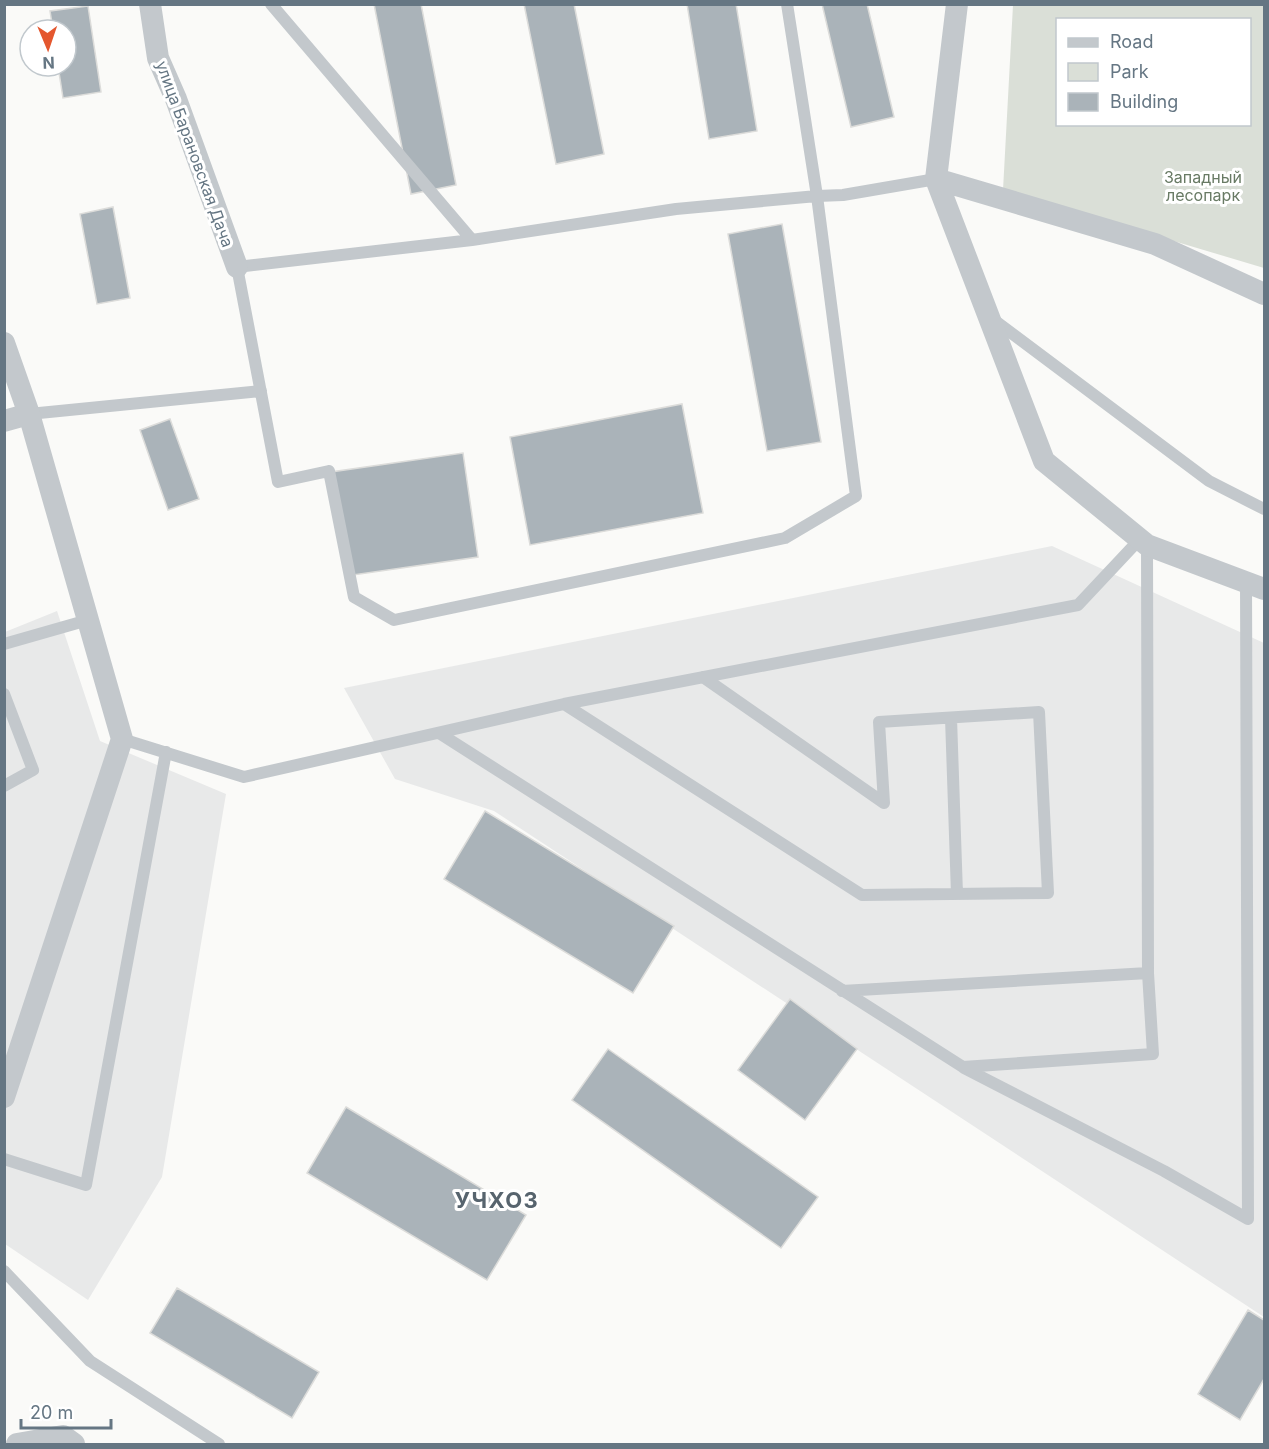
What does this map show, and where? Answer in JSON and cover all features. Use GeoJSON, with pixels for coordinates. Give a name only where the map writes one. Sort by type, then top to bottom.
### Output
{"type":"FeatureCollection","features":[{"type":"Feature","properties":{"kind":"street","name":"улица Барановская Дача"},"geometry":{"type":"LineString","coordinates":[[150,4],[159,58],[237,267]]}},
{"type":"Feature","properties":{"kind":"street"},"geometry":{"type":"LineString","coordinates":[[957,4],[936,179],[1044,461],[1143,543],[1255,585]]}},
{"type":"Feature","properties":{"kind":"street"},"geometry":{"type":"LineString","coordinates":[[936,179],[1155,244],[1264,294]]}},
{"type":"Feature","properties":{"kind":"street"},"geometry":{"type":"LineString","coordinates":[[4,343],[28,414],[122,739],[6,1084]]}},
{"type":"Feature","properties":{"kind":"street"},"geometry":{"type":"LineString","coordinates":[[4,421],[28,414]]}},
{"type":"Feature","properties":{"kind":"street"},"geometry":{"type":"LineString","coordinates":[[17,1444],[63,1436],[74,1444]]}},
{"type":"Feature","properties":{"kind":"lane"},"geometry":{"type":"LineString","coordinates":[[271,4],[472,240]]}},
{"type":"Feature","properties":{"kind":"lane"},"geometry":{"type":"LineString","coordinates":[[787,4],[817,196],[856,496],[785,538],[394,620],[354,597],[329,471],[278,482],[237,267],[472,240],[676,209],[817,196],[843,195],[936,179]]}},
{"type":"Feature","properties":{"kind":"lane"},"geometry":{"type":"LineString","coordinates":[[988,316],[1209,481],[1264,509]]}},
{"type":"Feature","properties":{"kind":"lane"},"geometry":{"type":"LineString","coordinates":[[28,414],[261,391]]}},
{"type":"Feature","properties":{"kind":"lane"},"geometry":{"type":"LineString","coordinates":[[122,739],[244,777],[564,704],[1078,605],[1143,543]]}},
{"type":"Feature","properties":{"kind":"lane"},"geometry":{"type":"LineString","coordinates":[[963,1067],[1153,1054],[1148,973],[1143,543]]}},
{"type":"Feature","properties":{"kind":"lane"},"geometry":{"type":"LineString","coordinates":[[439,733],[963,1067],[1164,1171],[1248,1219],[1255,585]]}},
{"type":"Feature","properties":{"kind":"lane"},"geometry":{"type":"LineString","coordinates":[[4,644],[88,620]]}},
{"type":"Feature","properties":{"kind":"lane"},"geometry":{"type":"LineString","coordinates":[[564,704],[862,894],[1048,892],[1039,712],[879,722],[884,803],[703,677]]}},
{"type":"Feature","properties":{"kind":"lane"},"geometry":{"type":"LineString","coordinates":[[4,694],[33,771],[4,786]]}},
{"type":"Feature","properties":{"kind":"lane"},"geometry":{"type":"LineString","coordinates":[[951,718],[957,894]]}},
{"type":"Feature","properties":{"kind":"lane"},"geometry":{"type":"LineString","coordinates":[[4,1159],[86,1185],[166,752]]}},
{"type":"Feature","properties":{"kind":"lane"},"geometry":{"type":"LineString","coordinates":[[842,990],[1148,973]]}},
{"type":"Feature","properties":{"kind":"lane"},"geometry":{"type":"LineString","coordinates":[[4,1271],[90,1361],[219,1444]]}},
{"type":"Feature","properties":{"kind":"shaded area"},"geometry":{"type":"Polygon","coordinates":[[[1052,546],[1264,643],[1264,1317],[494,811],[395,779],[344,688],[1052,546]]]}},
{"type":"Feature","properties":{"kind":"shaded area"},"geometry":{"type":"Polygon","coordinates":[[[57,611],[100,741],[226,794],[162,1177],[88,1300],[5,1244],[5,632],[57,611]]]}},
{"type":"Feature","properties":{"kind":"green space","name":"Западный лесопарк"},"geometry":{"type":"Polygon","coordinates":[[[1013,5],[1264,5],[1264,268],[1003,190],[1013,5]]]}},
{"type":"Feature","properties":{"kind":"building"},"geometry":{"type":"Polygon","coordinates":[[[374,4],[421,4],[456,185],[411,194],[374,4]]]}},
{"type":"Feature","properties":{"kind":"building"},"geometry":{"type":"Polygon","coordinates":[[[524,4],[574,4],[604,154],[556,164],[524,4]]]}},
{"type":"Feature","properties":{"kind":"building"},"geometry":{"type":"Polygon","coordinates":[[[687,4],[736,4],[757,131],[709,139],[687,4]]]}},
{"type":"Feature","properties":{"kind":"building"},"geometry":{"type":"Polygon","coordinates":[[[822,4],[867,4],[894,117],[851,127],[822,4]]]}},
{"type":"Feature","properties":{"kind":"building"},"geometry":{"type":"Polygon","coordinates":[[[88,6],[101,92],[63,98],[60,78],[78,78],[78,18],[51,18],[50,11],[88,6]]]}},
{"type":"Feature","properties":{"kind":"building"},"geometry":{"type":"Polygon","coordinates":[[[113,207],[130,298],[97,304],[80,214],[113,207]]]}},
{"type":"Feature","properties":{"kind":"building"},"geometry":{"type":"Polygon","coordinates":[[[782,224],[821,442],[767,451],[728,234],[782,224]]]}},
{"type":"Feature","properties":{"kind":"building"},"geometry":{"type":"Polygon","coordinates":[[[682,404],[703,513],[530,545],[510,437],[682,404]]]}},
{"type":"Feature","properties":{"kind":"building"},"geometry":{"type":"Polygon","coordinates":[[[170,419],[199,499],[168,510],[140,430],[170,419]]]}},
{"type":"Feature","properties":{"kind":"building"},"geometry":{"type":"Polygon","coordinates":[[[463,453],[478,557],[346,576],[331,472],[463,453]]]}},
{"type":"Feature","properties":{"kind":"building"},"geometry":{"type":"Polygon","coordinates":[[[485,811],[674,926],[633,993],[444,879],[485,811]]]}},
{"type":"Feature","properties":{"kind":"building"},"geometry":{"type":"Polygon","coordinates":[[[790,999],[857,1049],[805,1120],[738,1070],[790,999]]]}},
{"type":"Feature","properties":{"kind":"building"},"geometry":{"type":"Polygon","coordinates":[[[608,1049],[818,1197],[781,1248],[572,1100],[608,1049]]]}},
{"type":"Feature","properties":{"kind":"building"},"geometry":{"type":"Polygon","coordinates":[[[346,1107],[526,1215],[487,1280],[307,1173],[346,1107]]]}},
{"type":"Feature","properties":{"kind":"building"},"geometry":{"type":"Polygon","coordinates":[[[177,1288],[319,1372],[292,1418],[150,1333],[177,1288]]]}},
{"type":"Feature","properties":{"kind":"building"},"geometry":{"type":"Polygon","coordinates":[[[1248,1310],[1264,1320],[1264,1379],[1240,1420],[1198,1394],[1248,1310]]]}},
{"type":"Feature","properties":{"kind":"district","name":"УЧХОЗ"},"geometry":{"type":"Point","coordinates":[497,1200]}}]}
